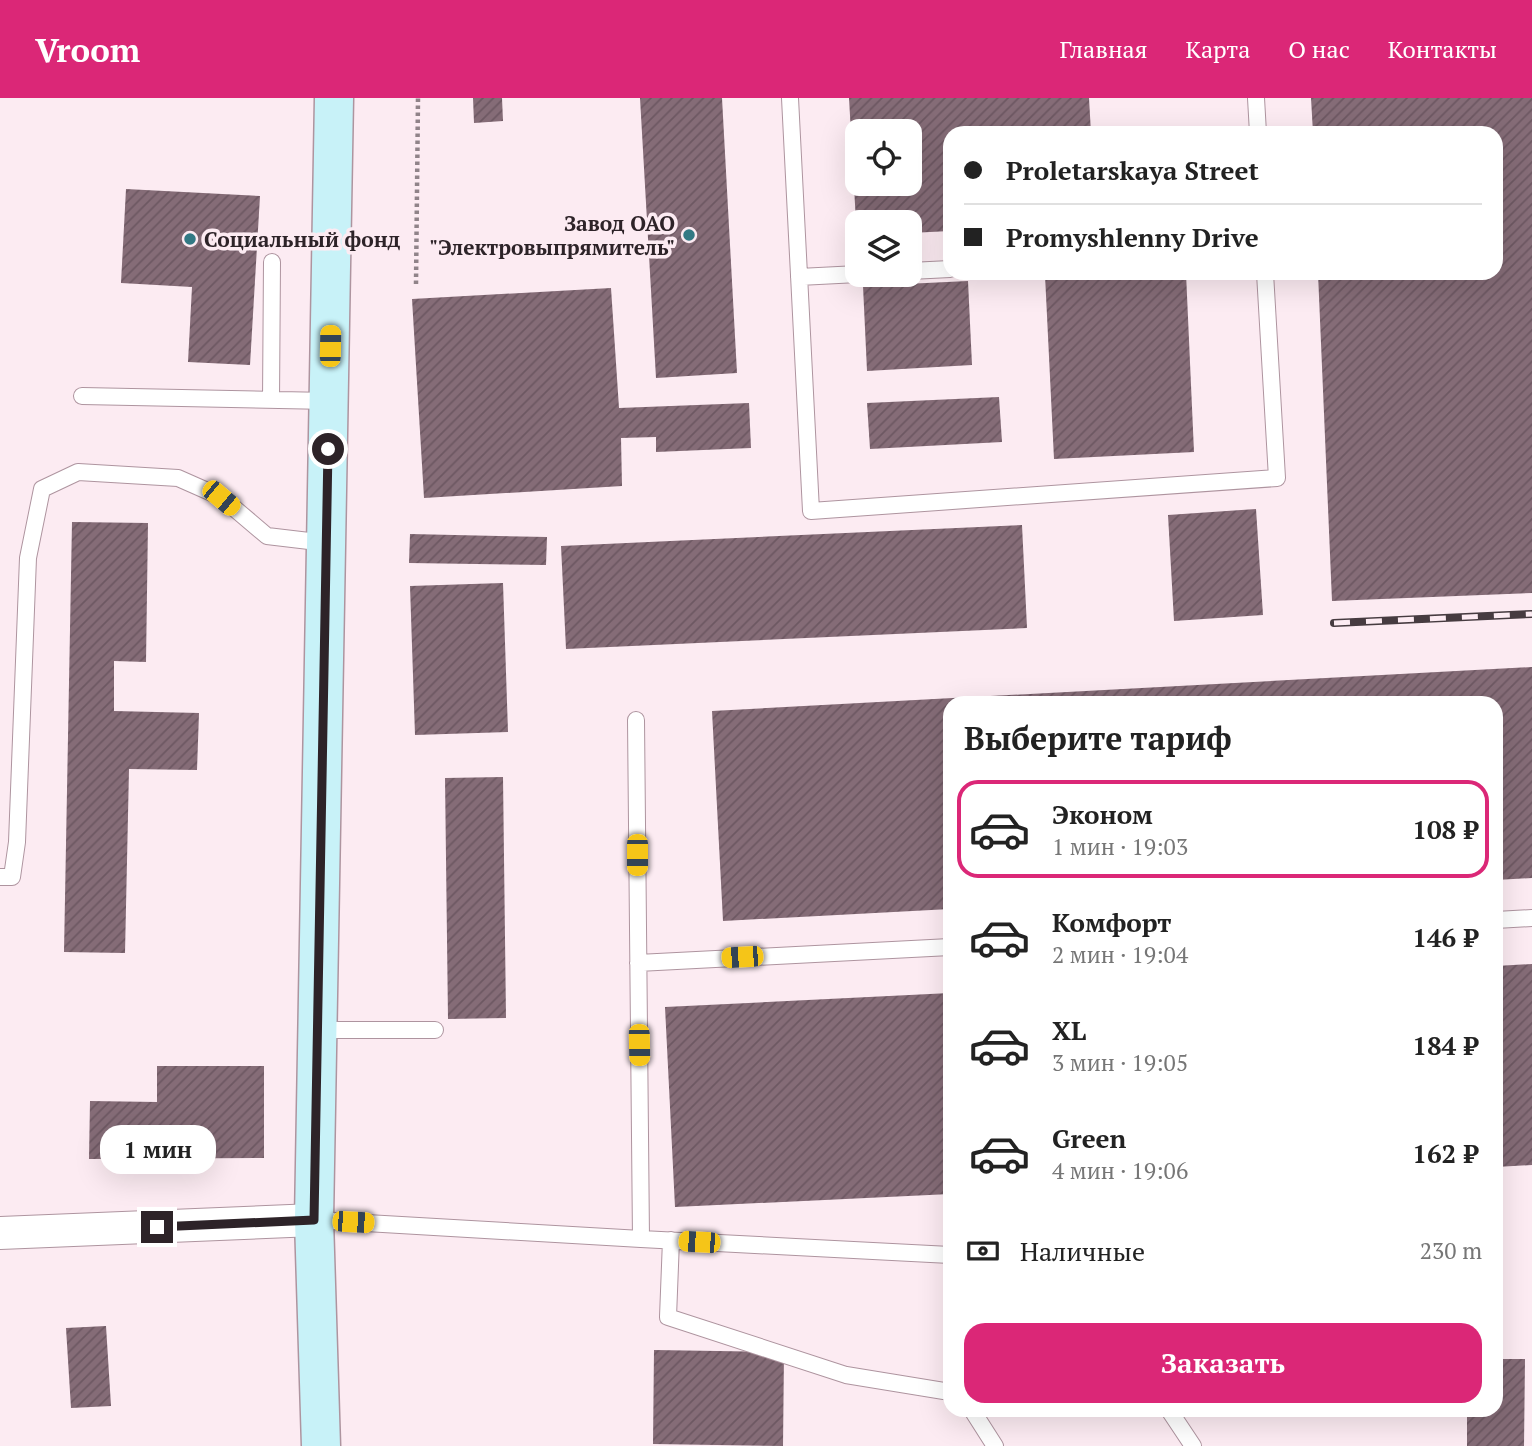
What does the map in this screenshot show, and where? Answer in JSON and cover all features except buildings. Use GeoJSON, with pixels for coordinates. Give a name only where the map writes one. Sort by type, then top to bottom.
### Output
{"type":"FeatureCollection","features":[{"type":"Feature","properties":{"kind":"street"},"geometry":{"type":"LineString","coordinates":[[321,1446],[314,1220],[334,98]]}},
{"type":"Feature","properties":{"kind":"street"},"geometry":{"type":"LineString","coordinates":[[0,1233],[314,1220]]}},
{"type":"Feature","properties":{"kind":"lane"},"geometry":{"type":"LineString","coordinates":[[790,98],[811,511],[1277,478],[1265,280]]}},
{"type":"Feature","properties":{"kind":"lane"},"geometry":{"type":"LineString","coordinates":[[1256,98],[1258,126]]}},
{"type":"Feature","properties":{"kind":"lane"},"geometry":{"type":"LineString","coordinates":[[271,400],[272,262]]}},
{"type":"Feature","properties":{"kind":"lane"},"geometry":{"type":"LineString","coordinates":[[922,270],[943,269]]}},
{"type":"Feature","properties":{"kind":"lane"},"geometry":{"type":"LineString","coordinates":[[799,277],[845,275]]}},
{"type":"Feature","properties":{"kind":"lane"},"geometry":{"type":"LineString","coordinates":[[82,396],[329,401]]}},
{"type":"Feature","properties":{"kind":"lane"},"geometry":{"type":"LineString","coordinates":[[0,877],[12,877],[17,842],[28,558],[42,489],[78,472],[178,478],[221,498],[267,536],[326,543]]}},
{"type":"Feature","properties":{"kind":"lane"},"geometry":{"type":"LineString","coordinates":[[636,720],[641,1239]]}},
{"type":"Feature","properties":{"kind":"lane"},"geometry":{"type":"LineString","coordinates":[[1503,920],[1532,918]]}},
{"type":"Feature","properties":{"kind":"lane"},"geometry":{"type":"LineString","coordinates":[[638,963],[943,947]]}},
{"type":"Feature","properties":{"kind":"lane"},"geometry":{"type":"LineString","coordinates":[[317,1030],[435,1030]]}},
{"type":"Feature","properties":{"kind":"lane"},"geometry":{"type":"LineString","coordinates":[[314,1220],[943,1255]]}},
{"type":"Feature","properties":{"kind":"lane"},"geometry":{"type":"LineString","coordinates":[[671,1240],[668,1317],[846,1375],[943,1391]]}},
{"type":"Feature","properties":{"kind":"lane"},"geometry":{"type":"LineString","coordinates":[[976,1417],[995,1446]]}},
{"type":"Feature","properties":{"kind":"lane"},"geometry":{"type":"LineString","coordinates":[[1174,1417],[1193,1446]]}},
{"type":"Feature","properties":{"kind":"path"},"geometry":{"type":"LineString","coordinates":[[416,284],[418,98]]}},
{"type":"Feature","properties":{"kind":"railway"},"geometry":{"type":"LineString","coordinates":[[1334,623],[1532,614]]}},
{"type":"Feature","properties":{"kind":"place","name":"Завод ОАО \"Электровыпрямитель\""},"geometry":{"type":"Point","coordinates":[689,235]}},
{"type":"Feature","properties":{"kind":"place","name":"Социальный фонд"},"geometry":{"type":"Point","coordinates":[190,239]}},
{"type":"Feature","properties":{"kind":"route"},"geometry":{"type":"LineString","coordinates":[[157,1227],[314,1220],[328,449]]}}]}
